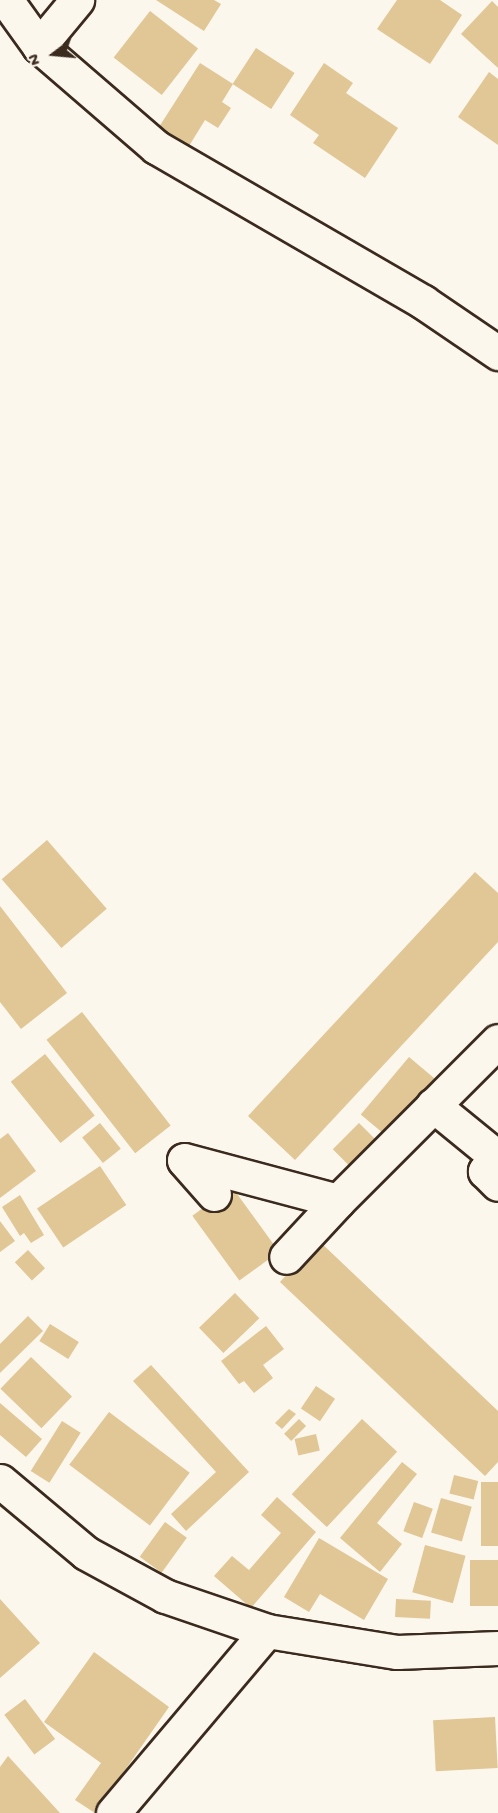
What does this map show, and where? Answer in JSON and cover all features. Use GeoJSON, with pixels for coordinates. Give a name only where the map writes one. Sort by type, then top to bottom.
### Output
{"type":"FeatureCollection","features":[{"type":"Feature","properties":{"kind":"street"},"geometry":{"type":"LineString","coordinates":[[6,0],[39,46],[156,147],[423,302],[498,353]]}},
{"type":"Feature","properties":{"kind":"street"},"geometry":{"type":"LineString","coordinates":[[39,46],[77,0]]}},
{"type":"Feature","properties":{"kind":"street"},"geometry":{"type":"LineString","coordinates":[[286,1257],[338,1201],[498,1041]]}},
{"type":"Feature","properties":{"kind":"street"},"geometry":{"type":"LineString","coordinates":[[433,1105],[498,1158],[485,1171],[498,1184]]}},
{"type":"Feature","properties":{"kind":"street"},"geometry":{"type":"LineString","coordinates":[[214,1194],[184,1160],[338,1201]]}},
{"type":"Feature","properties":{"kind":"street"},"geometry":{"type":"LineString","coordinates":[[0,1481],[86,1553],[165,1596],[267,1631],[397,1652],[498,1648]]}},
{"type":"Feature","properties":{"kind":"street"},"geometry":{"type":"LineString","coordinates":[[113,1813],[267,1631]]}},
{"type":"Feature","properties":{"kind":"building"},"geometry":{"type":"Polygon","coordinates":[[[156,0],[214,0],[221,4],[204,31],[156,0]]]}},
{"type":"Feature","properties":{"kind":"building"},"geometry":{"type":"Polygon","coordinates":[[[397,0],[440,0],[462,15],[430,64],[377,29],[397,0]]]}},
{"type":"Feature","properties":{"kind":"building"},"geometry":{"type":"Polygon","coordinates":[[[492,1],[498,7],[498,68],[461,34],[492,1]]]}},
{"type":"Feature","properties":{"kind":"building"},"geometry":{"type":"Polygon","coordinates":[[[150,11],[198,49],[162,95],[114,57],[150,11]]]}},
{"type":"Feature","properties":{"kind":"building"},"geometry":{"type":"Polygon","coordinates":[[[256,48],[295,73],[271,109],[233,84],[256,48]]]}},
{"type":"Feature","properties":{"kind":"building"},"geometry":{"type":"Polygon","coordinates":[[[200,63],[233,84],[222,102],[231,108],[218,128],[205,120],[189,146],[159,127],[200,63]]]}},
{"type":"Feature","properties":{"kind":"building"},"geometry":{"type":"Polygon","coordinates":[[[324,63],[353,83],[346,93],[398,128],[365,178],[313,143],[319,135],[290,115],[324,63]]]}},
{"type":"Feature","properties":{"kind":"building"},"geometry":{"type":"Polygon","coordinates":[[[489,72],[498,79],[498,145],[458,117],[489,72]]]}},
{"type":"Feature","properties":{"kind":"building"},"geometry":{"type":"Polygon","coordinates":[[[47,840],[107,909],[61,948],[2,879],[47,840]]]}},
{"type":"Feature","properties":{"kind":"building"},"geometry":{"type":"Polygon","coordinates":[[[475,872],[498,893],[498,942],[295,1160],[248,1116],[475,872]]]}},
{"type":"Feature","properties":{"kind":"building"},"geometry":{"type":"Polygon","coordinates":[[[0,906],[67,993],[21,1029],[0,1002],[0,906]]]}},
{"type":"Feature","properties":{"kind":"building"},"geometry":{"type":"Polygon","coordinates":[[[82,1012],[171,1125],[135,1153],[47,1040],[82,1012]]]}},
{"type":"Feature","properties":{"kind":"building"},"geometry":{"type":"Polygon","coordinates":[[[45,1054],[95,1115],[61,1143],[11,1082],[45,1054]]]}},
{"type":"Feature","properties":{"kind":"building"},"geometry":{"type":"Polygon","coordinates":[[[409,1057],[434,1078],[386,1136],[361,1114],[409,1057]]]}},
{"type":"Feature","properties":{"kind":"building"},"geometry":{"type":"Polygon","coordinates":[[[100,1123],[121,1149],[103,1163],[82,1137],[100,1123]]]}},
{"type":"Feature","properties":{"kind":"building"},"geometry":{"type":"Polygon","coordinates":[[[359,1123],[376,1140],[350,1166],[333,1149],[359,1123]]]}},
{"type":"Feature","properties":{"kind":"building"},"geometry":{"type":"Polygon","coordinates":[[[8,1133],[36,1171],[0,1198],[0,1139],[8,1133]]]}},
{"type":"Feature","properties":{"kind":"building"},"geometry":{"type":"Polygon","coordinates":[[[100,1166],[126,1205],[63,1247],[37,1208],[100,1166]]]}},
{"type":"Feature","properties":{"kind":"building"},"geometry":{"type":"Polygon","coordinates":[[[232,1187],[279,1252],[239,1281],[192,1216],[232,1187]]]}},
{"type":"Feature","properties":{"kind":"building"},"geometry":{"type":"Polygon","coordinates":[[[20,1195],[44,1235],[31,1243],[24,1233],[20,1236],[2,1207],[20,1195]]]}},
{"type":"Feature","properties":{"kind":"building"},"geometry":{"type":"Polygon","coordinates":[[[0,1221],[15,1241],[0,1252],[0,1221]]]}},
{"type":"Feature","properties":{"kind":"building"},"geometry":{"type":"Polygon","coordinates":[[[318,1240],[498,1411],[498,1462],[485,1476],[280,1282],[318,1240]]]}},
{"type":"Feature","properties":{"kind":"building"},"geometry":{"type":"Polygon","coordinates":[[[28,1250],[45,1268],[32,1281],[15,1262],[28,1250]]]}},
{"type":"Feature","properties":{"kind":"building"},"geometry":{"type":"Polygon","coordinates":[[[235,1293],[259,1318],[223,1353],[199,1328],[235,1293]]]}},
{"type":"Feature","properties":{"kind":"building"},"geometry":{"type":"Polygon","coordinates":[[[28,1316],[43,1331],[0,1373],[0,1344],[28,1316]]]}},
{"type":"Feature","properties":{"kind":"building"},"geometry":{"type":"Polygon","coordinates":[[[50,1324],[79,1342],[68,1359],[39,1341],[50,1324]]]}},
{"type":"Feature","properties":{"kind":"building"},"geometry":{"type":"Polygon","coordinates":[[[266,1326],[284,1349],[263,1365],[273,1378],[254,1393],[244,1381],[239,1384],[221,1361],[266,1326]]]}},
{"type":"Feature","properties":{"kind":"building"},"geometry":{"type":"Polygon","coordinates":[[[31,1357],[72,1397],[41,1428],[0,1389],[31,1357]]]}},
{"type":"Feature","properties":{"kind":"building"},"geometry":{"type":"Polygon","coordinates":[[[151,1365],[249,1472],[186,1531],[171,1514],[216,1472],[133,1381],[151,1365]]]}},
{"type":"Feature","properties":{"kind":"building"},"geometry":{"type":"Polygon","coordinates":[[[316,1386],[335,1399],[320,1421],[301,1408],[316,1386]]]}},
{"type":"Feature","properties":{"kind":"building"},"geometry":{"type":"Polygon","coordinates":[[[0,1403],[42,1439],[26,1457],[0,1435],[0,1403]]]}},
{"type":"Feature","properties":{"kind":"building"},"geometry":{"type":"Polygon","coordinates":[[[289,1409],[296,1414],[282,1429],[275,1423],[289,1409]]]}},
{"type":"Feature","properties":{"kind":"building"},"geometry":{"type":"Polygon","coordinates":[[[109,1412],[190,1473],[150,1525],[69,1465],[109,1412]]]}},
{"type":"Feature","properties":{"kind":"building"},"geometry":{"type":"Polygon","coordinates":[[[299,1419],[306,1426],[291,1441],[284,1434],[299,1419]]]}},
{"type":"Feature","properties":{"kind":"building"},"geometry":{"type":"Polygon","coordinates":[[[362,1419],[397,1452],[327,1527],[292,1494],[362,1419]]]}},
{"type":"Feature","properties":{"kind":"building"},"geometry":{"type":"Polygon","coordinates":[[[62,1421],[81,1433],[49,1483],[31,1471],[62,1421]]]}},
{"type":"Feature","properties":{"kind":"building"},"geometry":{"type":"Polygon","coordinates":[[[316,1434],[320,1451],[298,1456],[295,1439],[316,1434]]]}},
{"type":"Feature","properties":{"kind":"building"},"geometry":{"type":"Polygon","coordinates":[[[402,1462],[417,1474],[377,1523],[402,1544],[380,1572],[340,1538],[402,1462]]]}},
{"type":"Feature","properties":{"kind":"building"},"geometry":{"type":"Polygon","coordinates":[[[454,1475],[478,1481],[474,1499],[449,1493],[454,1475]]]}},
{"type":"Feature","properties":{"kind":"building"},"geometry":{"type":"Polygon","coordinates":[[[481,1482],[498,1482],[498,1546],[481,1546],[481,1482]]]}},
{"type":"Feature","properties":{"kind":"building"},"geometry":{"type":"Polygon","coordinates":[[[277,1497],[316,1532],[251,1608],[214,1576],[232,1556],[249,1570],[281,1533],[261,1515],[277,1497]]]}},
{"type":"Feature","properties":{"kind":"building"},"geometry":{"type":"Polygon","coordinates":[[[441,1498],[472,1507],[462,1541],[431,1533],[441,1498]]]}},
{"type":"Feature","properties":{"kind":"building"},"geometry":{"type":"Polygon","coordinates":[[[414,1502],[433,1509],[422,1538],[403,1531],[414,1502]]]}},
{"type":"Feature","properties":{"kind":"building"},"geometry":{"type":"Polygon","coordinates":[[[165,1522],[187,1538],[162,1573],[140,1557],[165,1522]]]}},
{"type":"Feature","properties":{"kind":"building"},"geometry":{"type":"Polygon","coordinates":[[[319,1538],[388,1579],[364,1620],[320,1594],[309,1612],[284,1597],[319,1538]]]}},
{"type":"Feature","properties":{"kind":"building"},"geometry":{"type":"Polygon","coordinates":[[[425,1545],[466,1556],[453,1603],[412,1592],[425,1545]]]}},
{"type":"Feature","properties":{"kind":"building"},"geometry":{"type":"Polygon","coordinates":[[[470,1560],[498,1560],[498,1606],[470,1606],[470,1560]]]}},
{"type":"Feature","properties":{"kind":"building"},"geometry":{"type":"Polygon","coordinates":[[[0,1599],[40,1643],[0,1678],[0,1599]]]}},
{"type":"Feature","properties":{"kind":"building"},"geometry":{"type":"Polygon","coordinates":[[[396,1599],[431,1601],[430,1619],[395,1617],[396,1599]]]}},
{"type":"Feature","properties":{"kind":"building"},"geometry":{"type":"Polygon","coordinates":[[[94,1652],[169,1707],[95,1813],[75,1800],[101,1763],[44,1722],[94,1652]]]}},
{"type":"Feature","properties":{"kind":"building"},"geometry":{"type":"Polygon","coordinates":[[[25,1699],[55,1739],[34,1755],[4,1715],[25,1699]]]}},
{"type":"Feature","properties":{"kind":"building"},"geometry":{"type":"Polygon","coordinates":[[[495,1717],[498,1768],[436,1771],[433,1720],[495,1717]]]}},
{"type":"Feature","properties":{"kind":"building"},"geometry":{"type":"Polygon","coordinates":[[[8,1756],[60,1813],[0,1813],[0,1767],[8,1756]]]}}]}
